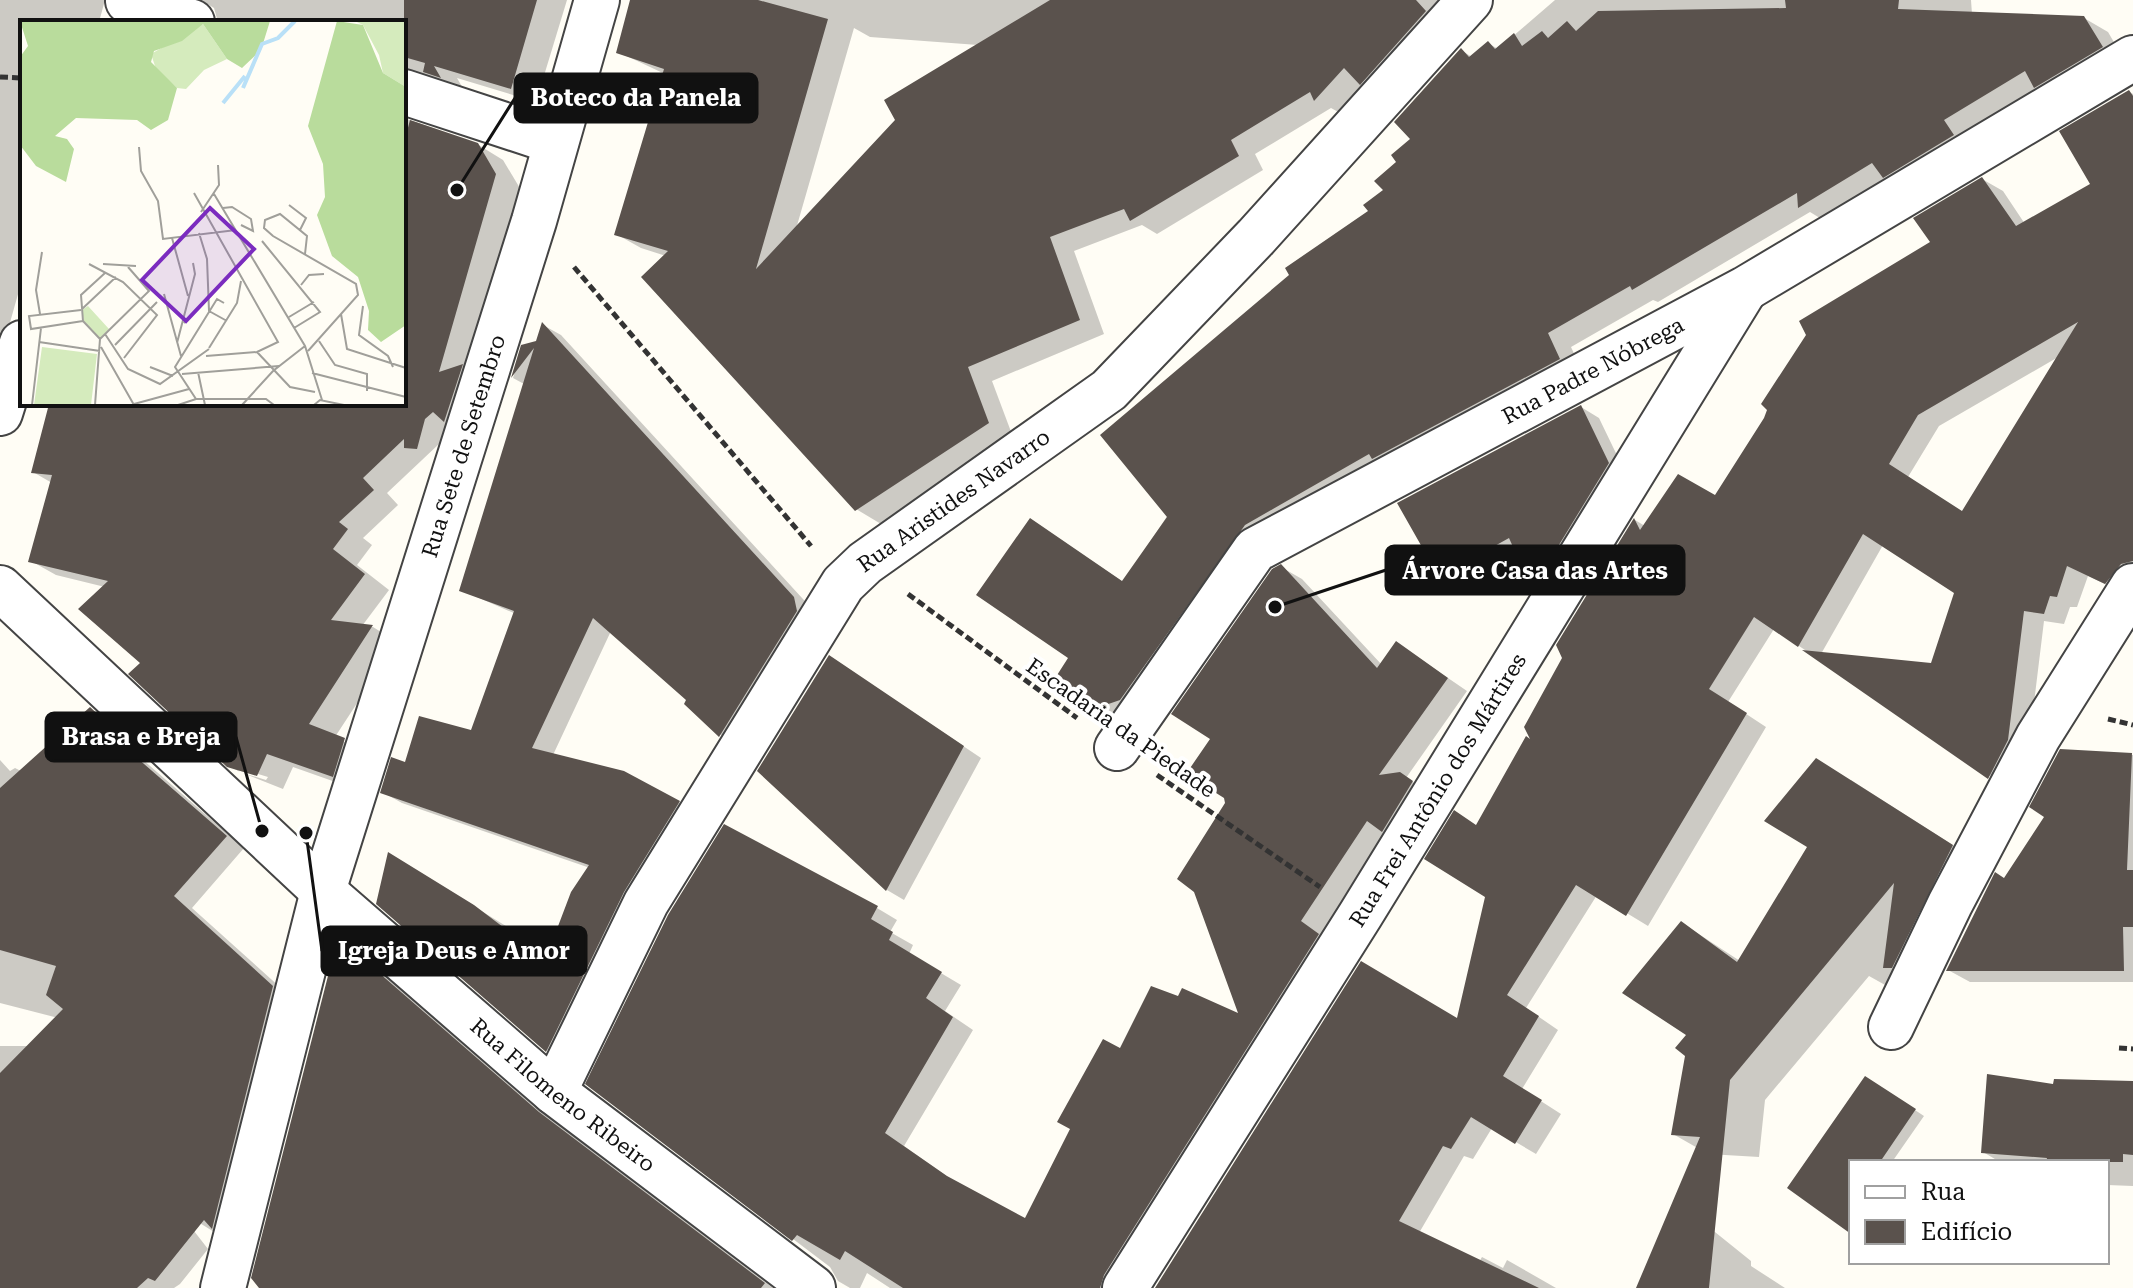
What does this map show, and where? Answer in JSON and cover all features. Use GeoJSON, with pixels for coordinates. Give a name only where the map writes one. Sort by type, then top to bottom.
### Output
{"type":"FeatureCollection","features":[{"type":"Feature","properties":{"kind":"street"},"geometry":{"type":"LineString","coordinates":[[122,20],[128,0],[186,20]]}},
{"type":"Feature","properties":{"kind":"street","name":"Rua Sete de Setembro"},"geometry":{"type":"LineString","coordinates":[[323,891],[534,221],[597,0]]}},
{"type":"Feature","properties":{"kind":"street","name":"Rua Aristides Navarro"},"geometry":{"type":"LineString","coordinates":[[554,1092],[646,903],[854,574],[1109,390],[1256,237],[1470,0]]}},
{"type":"Feature","properties":{"kind":"street","name":"Rua Padre Nóbrega"},"geometry":{"type":"LineString","coordinates":[[1117,748],[1255,550],[1745,289],[2133,58]]}},
{"type":"Feature","properties":{"kind":"street"},"geometry":{"type":"LineString","coordinates":[[406,93],[556,142]]}},
{"type":"Feature","properties":{"kind":"street","name":"Rua Frei Antônio dos Mártires"},"geometry":{"type":"LineString","coordinates":[[1125,1288],[1361,914],[1745,289]]}},
{"type":"Feature","properties":{"kind":"street"},"geometry":{"type":"LineString","coordinates":[[0,413],[20,349]]}},
{"type":"Feature","properties":{"kind":"street"},"geometry":{"type":"LineString","coordinates":[[1891,1027],[1950,904],[2038,737],[2133,586]]}},
{"type":"Feature","properties":{"kind":"street","name":"Rua Filomeno Ribeiro"},"geometry":{"type":"LineString","coordinates":[[0,588],[323,891],[554,1092],[813,1288]]}},
{"type":"Feature","properties":{"kind":"street"},"geometry":{"type":"LineString","coordinates":[[236,1279],[323,891]]}},
{"type":"Feature","properties":{"kind":"path"},"geometry":{"type":"LineString","coordinates":[[0,77],[20,78]]}},
{"type":"Feature","properties":{"kind":"path","name":"Escadaria da Piedade"},"geometry":{"type":"LineString","coordinates":[[534,221],[854,574],[1361,914]]}},
{"type":"Feature","properties":{"kind":"path"},"geometry":{"type":"LineString","coordinates":[[2119,1048],[2133,1049]]}},
{"type":"Feature","properties":{"kind":"building"},"geometry":{"type":"Polygon","coordinates":[[[404,0],[537,0],[511,89],[434,66],[441,78],[423,72],[425,63],[406,58],[404,0]]]}},
{"type":"Feature","properties":{"kind":"building"},"geometry":{"type":"Polygon","coordinates":[[[630,0],[758,0],[828,19],[756,269],[895,120],[884,100],[1050,0],[1416,0],[1426,11],[1360,85],[1344,68],[1314,101],[1310,92],[1231,140],[1239,156],[1130,221],[1124,209],[1050,237],[1080,320],[968,367],[989,423],[855,511],[641,277],[668,251],[614,235],[664,69],[616,53],[630,0]]]}},
{"type":"Feature","properties":{"kind":"building"},"geometry":{"type":"Polygon","coordinates":[[[1785,0],[1899,0],[1898,9],[2084,16],[2103,47],[2034,88],[2025,71],[1944,120],[1954,135],[1883,178],[1872,163],[1798,208],[1797,193],[1632,290],[1630,286],[1548,333],[1560,359],[1372,459],[1369,454],[1245,525],[1120,700],[1088,711],[1052,683],[1068,658],[976,595],[1030,518],[1122,581],[1167,517],[1100,435],[1289,275],[1285,268],[1368,211],[1363,205],[1383,190],[1374,181],[1396,162],[1391,155],[1410,139],[1394,122],[1461,48],[1469,57],[1488,41],[1495,49],[1514,33],[1522,46],[1542,31],[1548,38],[1567,21],[1576,31],[1598,11],[1786,8],[1785,0]]]}},
{"type":"Feature","properties":{"kind":"building"},"geometry":{"type":"Polygon","coordinates":[[[2129,90],[2133,96],[2133,561],[2121,564],[2105,584],[2067,566],[2057,597],[2050,596],[2044,614],[2024,611],[2008,740],[1988,779],[1802,650],[1931,663],[1954,593],[1863,534],[1798,647],[1754,617],[1709,689],[1747,713],[1626,916],[1576,885],[1507,995],[1539,1016],[1503,1076],[1542,1100],[1515,1144],[1471,1117],[1451,1149],[1443,1146],[1399,1221],[1539,1288],[1155,1288],[1361,961],[1457,1018],[1485,897],[1424,859],[1454,810],[1476,825],[1526,736],[1530,739],[1524,727],[1562,658],[1556,645],[1634,518],[1640,530],[1678,474],[1715,495],[1764,418],[1767,410],[1761,404],[1806,335],[1799,321],[1930,242],[1913,218],[1982,177],[2016,226],[2090,184],[2059,131],[2129,90]],[[2078,322],[1918,415],[1889,464],[1962,511],[2078,322]]]}},
{"type":"Feature","properties":{"kind":"building"},"geometry":{"type":"Polygon","coordinates":[[[410,120],[478,143],[496,174],[439,372],[463,364],[444,422],[433,412],[425,419],[417,449],[404,448],[404,439],[363,478],[374,490],[339,522],[348,529],[333,549],[365,574],[331,620],[373,625],[309,724],[345,738],[333,777],[267,754],[257,776],[227,767],[128,674],[140,663],[78,609],[108,581],[28,562],[52,475],[31,473],[48,406],[406,406],[406,135],[410,120]]]}},
{"type":"Feature","properties":{"kind":"building"},"geometry":{"type":"Polygon","coordinates":[[[542,322],[794,597],[797,611],[719,737],[684,704],[686,700],[593,618],[532,748],[624,771],[680,801],[624,892],[546,1052],[376,904],[388,852],[474,905],[503,927],[515,930],[549,950],[571,892],[589,865],[380,793],[391,757],[405,762],[419,716],[471,730],[514,611],[459,591],[534,348],[511,378],[521,345],[536,341],[542,322]]]}},
{"type":"Feature","properties":{"kind":"building"},"geometry":{"type":"Polygon","coordinates":[[[1581,405],[1609,463],[1532,589],[1509,538],[1439,577],[1397,503],[1581,405]]]}},
{"type":"Feature","properties":{"kind":"building"},"geometry":{"type":"Polygon","coordinates":[[[1281,564],[1377,668],[1396,641],[1448,678],[1379,775],[1400,772],[1413,781],[1382,832],[1367,821],[1301,921],[1319,934],[1104,1275],[1100,1288],[903,1288],[845,1251],[840,1260],[797,1235],[792,1241],[585,1084],[668,915],[724,824],[878,906],[871,919],[893,932],[889,940],[942,972],[926,998],[953,1017],[885,1133],[947,1176],[1025,1218],[1070,1129],[1057,1122],[1103,1039],[1120,1048],[1151,986],[1178,996],[1182,988],[1238,1013],[1194,892],[1177,879],[1225,803],[1224,798],[1186,774],[1210,739],[1171,714],[1272,569],[1281,564]]]}},
{"type":"Feature","properties":{"kind":"building"},"geometry":{"type":"Polygon","coordinates":[[[829,655],[964,746],[886,891],[757,771],[829,655]]]}},
{"type":"Feature","properties":{"kind":"building"},"geometry":{"type":"Polygon","coordinates":[[[90,707],[120,735],[106,731],[227,836],[174,896],[273,986],[212,1229],[204,1220],[155,1281],[148,1278],[137,1288],[0,1288],[0,1073],[63,1009],[46,995],[56,966],[0,950],[0,788],[90,707]]]}},
{"type":"Feature","properties":{"kind":"building"},"geometry":{"type":"Polygon","coordinates":[[[2060,749],[2132,753],[2127,870],[2133,870],[2133,927],[2123,927],[2124,971],[1946,971],[1995,872],[2004,878],[2044,817],[2029,807],[2060,749]]]}},
{"type":"Feature","properties":{"kind":"building"},"geometry":{"type":"Polygon","coordinates":[[[1816,758],[1953,845],[1892,968],[1883,968],[1894,883],[1730,1080],[1709,1288],[1636,1288],[1700,1137],[1671,1135],[1685,1056],[1675,1048],[1686,1035],[1622,993],[1681,921],[1737,962],[1807,847],[1764,821],[1816,758]]]}},
{"type":"Feature","properties":{"kind":"building"},"geometry":{"type":"Polygon","coordinates":[[[355,952],[539,1112],[765,1283],[761,1288],[259,1288],[251,1278],[330,968],[337,960],[355,952]]]}},
{"type":"Feature","properties":{"kind":"building"},"geometry":{"type":"Polygon","coordinates":[[[1987,1074],[2053,1084],[2054,1079],[2133,1081],[2133,1155],[2123,1154],[2123,1162],[2046,1160],[1981,1153],[1987,1074]]]}},
{"type":"Feature","properties":{"kind":"building"},"geometry":{"type":"Polygon","coordinates":[[[1865,1076],[1916,1109],[1881,1160],[1849,1160],[1849,1233],[1787,1188],[1865,1076]]]}},
{"type":"Feature","properties":{"kind":"place","name":"Boteco da Panela"},"geometry":{"type":"Point","coordinates":[457,190]}},
{"type":"Feature","properties":{"kind":"place","name":"Árvore Casa das Artes"},"geometry":{"type":"Point","coordinates":[1275,607]}},
{"type":"Feature","properties":{"kind":"place","name":"Brasa e Breja"},"geometry":{"type":"Point","coordinates":[262,831]}},
{"type":"Feature","properties":{"kind":"place","name":"Igreja Deus e Amor"},"geometry":{"type":"Point","coordinates":[306,833]}}]}
